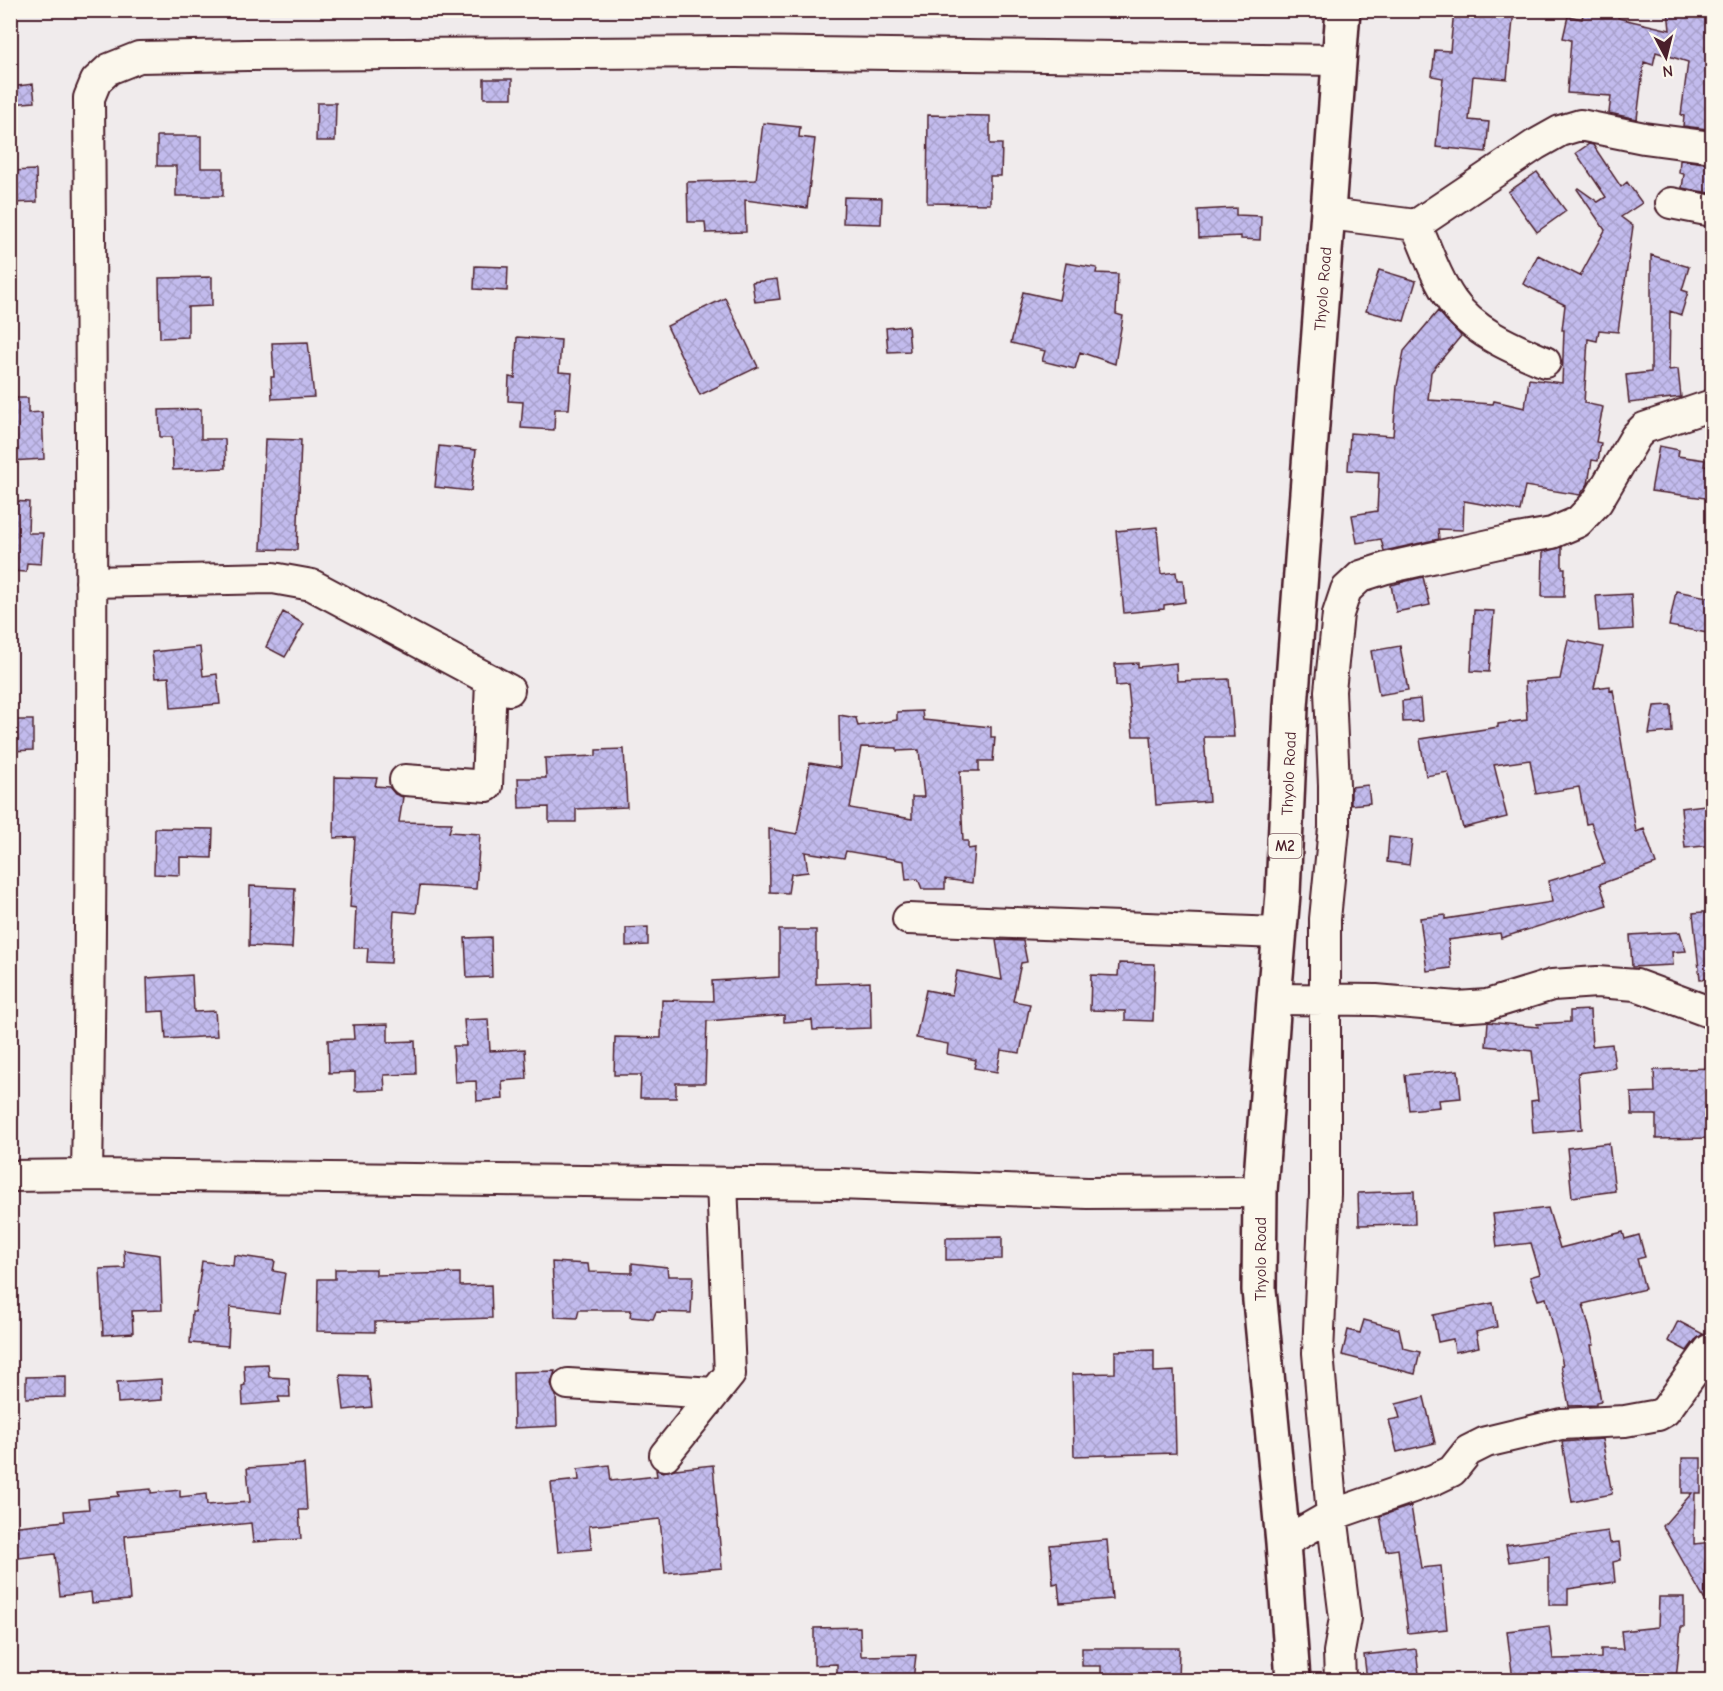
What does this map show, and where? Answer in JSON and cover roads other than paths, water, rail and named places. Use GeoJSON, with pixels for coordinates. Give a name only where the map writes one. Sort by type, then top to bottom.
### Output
{"type":"FeatureCollection","features":[{"type":"Feature","properties":{"kind":"highway","name":"Thyolo Road"},"geometry":{"type":"LineString","coordinates":[[1293,1680],[1283,1543],[1259,1290],[1260,1192],[1283,894],[1291,707],[1343,10]]}},
{"type":"Feature","properties":{"kind":"street"},"geometry":{"type":"LineString","coordinates":[[87,1175],[90,1009],[91,582],[89,98],[96,81],[109,69],[139,57],[247,55],[736,52],[1339,60]]}},
{"type":"Feature","properties":{"kind":"street"},"geometry":{"type":"LineString","coordinates":[[1329,214],[1416,225],[1535,145],[1560,131],[1580,125],[1644,138],[1713,147]]}},
{"type":"Feature","properties":{"kind":"street"},"geometry":{"type":"LineString","coordinates":[[1671,203],[1713,211]]}},
{"type":"Feature","properties":{"kind":"street"},"geometry":{"type":"LineString","coordinates":[[1416,225],[1439,279],[1453,302],[1473,324],[1511,347],[1545,362]]}},
{"type":"Feature","properties":{"kind":"street"},"geometry":{"type":"LineString","coordinates":[[1340,1680],[1339,1652],[1345,1618],[1332,1515],[1318,1353],[1325,1194],[1324,1000],[1327,892],[1334,828],[1330,691],[1338,614],[1346,590],[1361,576],[1386,568],[1501,542],[1552,533],[1578,522],[1597,502],[1636,436],[1644,428],[1713,405]]}},
{"type":"Feature","properties":{"kind":"street"},"geometry":{"type":"LineString","coordinates":[[91,582],[273,578],[312,585],[500,685],[487,786],[405,780]]}},
{"type":"Feature","properties":{"kind":"street"},"geometry":{"type":"LineString","coordinates":[[1291,707],[1330,691]]}},
{"type":"Feature","properties":{"kind":"street"},"geometry":{"type":"LineString","coordinates":[[1283,894],[1327,892]]}},
{"type":"Feature","properties":{"kind":"street"},"geometry":{"type":"LineString","coordinates":[[908,919],[1280,933]]}},
{"type":"Feature","properties":{"kind":"street"},"geometry":{"type":"LineString","coordinates":[[1274,999],[1376,1000],[1457,1007],[1487,1005],[1552,985],[1597,982],[1635,985],[1713,1013]]}},
{"type":"Feature","properties":{"kind":"street"},"geometry":{"type":"LineString","coordinates":[[10,1176],[87,1175],[850,1185],[1087,1193],[1260,1192]]}},
{"type":"Feature","properties":{"kind":"street"},"geometry":{"type":"LineString","coordinates":[[665,1455],[730,1374],[722,1183]]}},
{"type":"Feature","properties":{"kind":"street"},"geometry":{"type":"LineString","coordinates":[[1283,1543],[1332,1515],[1442,1476],[1452,1471],[1468,1451],[1486,1442],[1561,1424],[1625,1421],[1658,1415],[1665,1411],[1709,1350]]}},
{"type":"Feature","properties":{"kind":"street"},"geometry":{"type":"LineString","coordinates":[[568,1384],[714,1393]]}}]}
